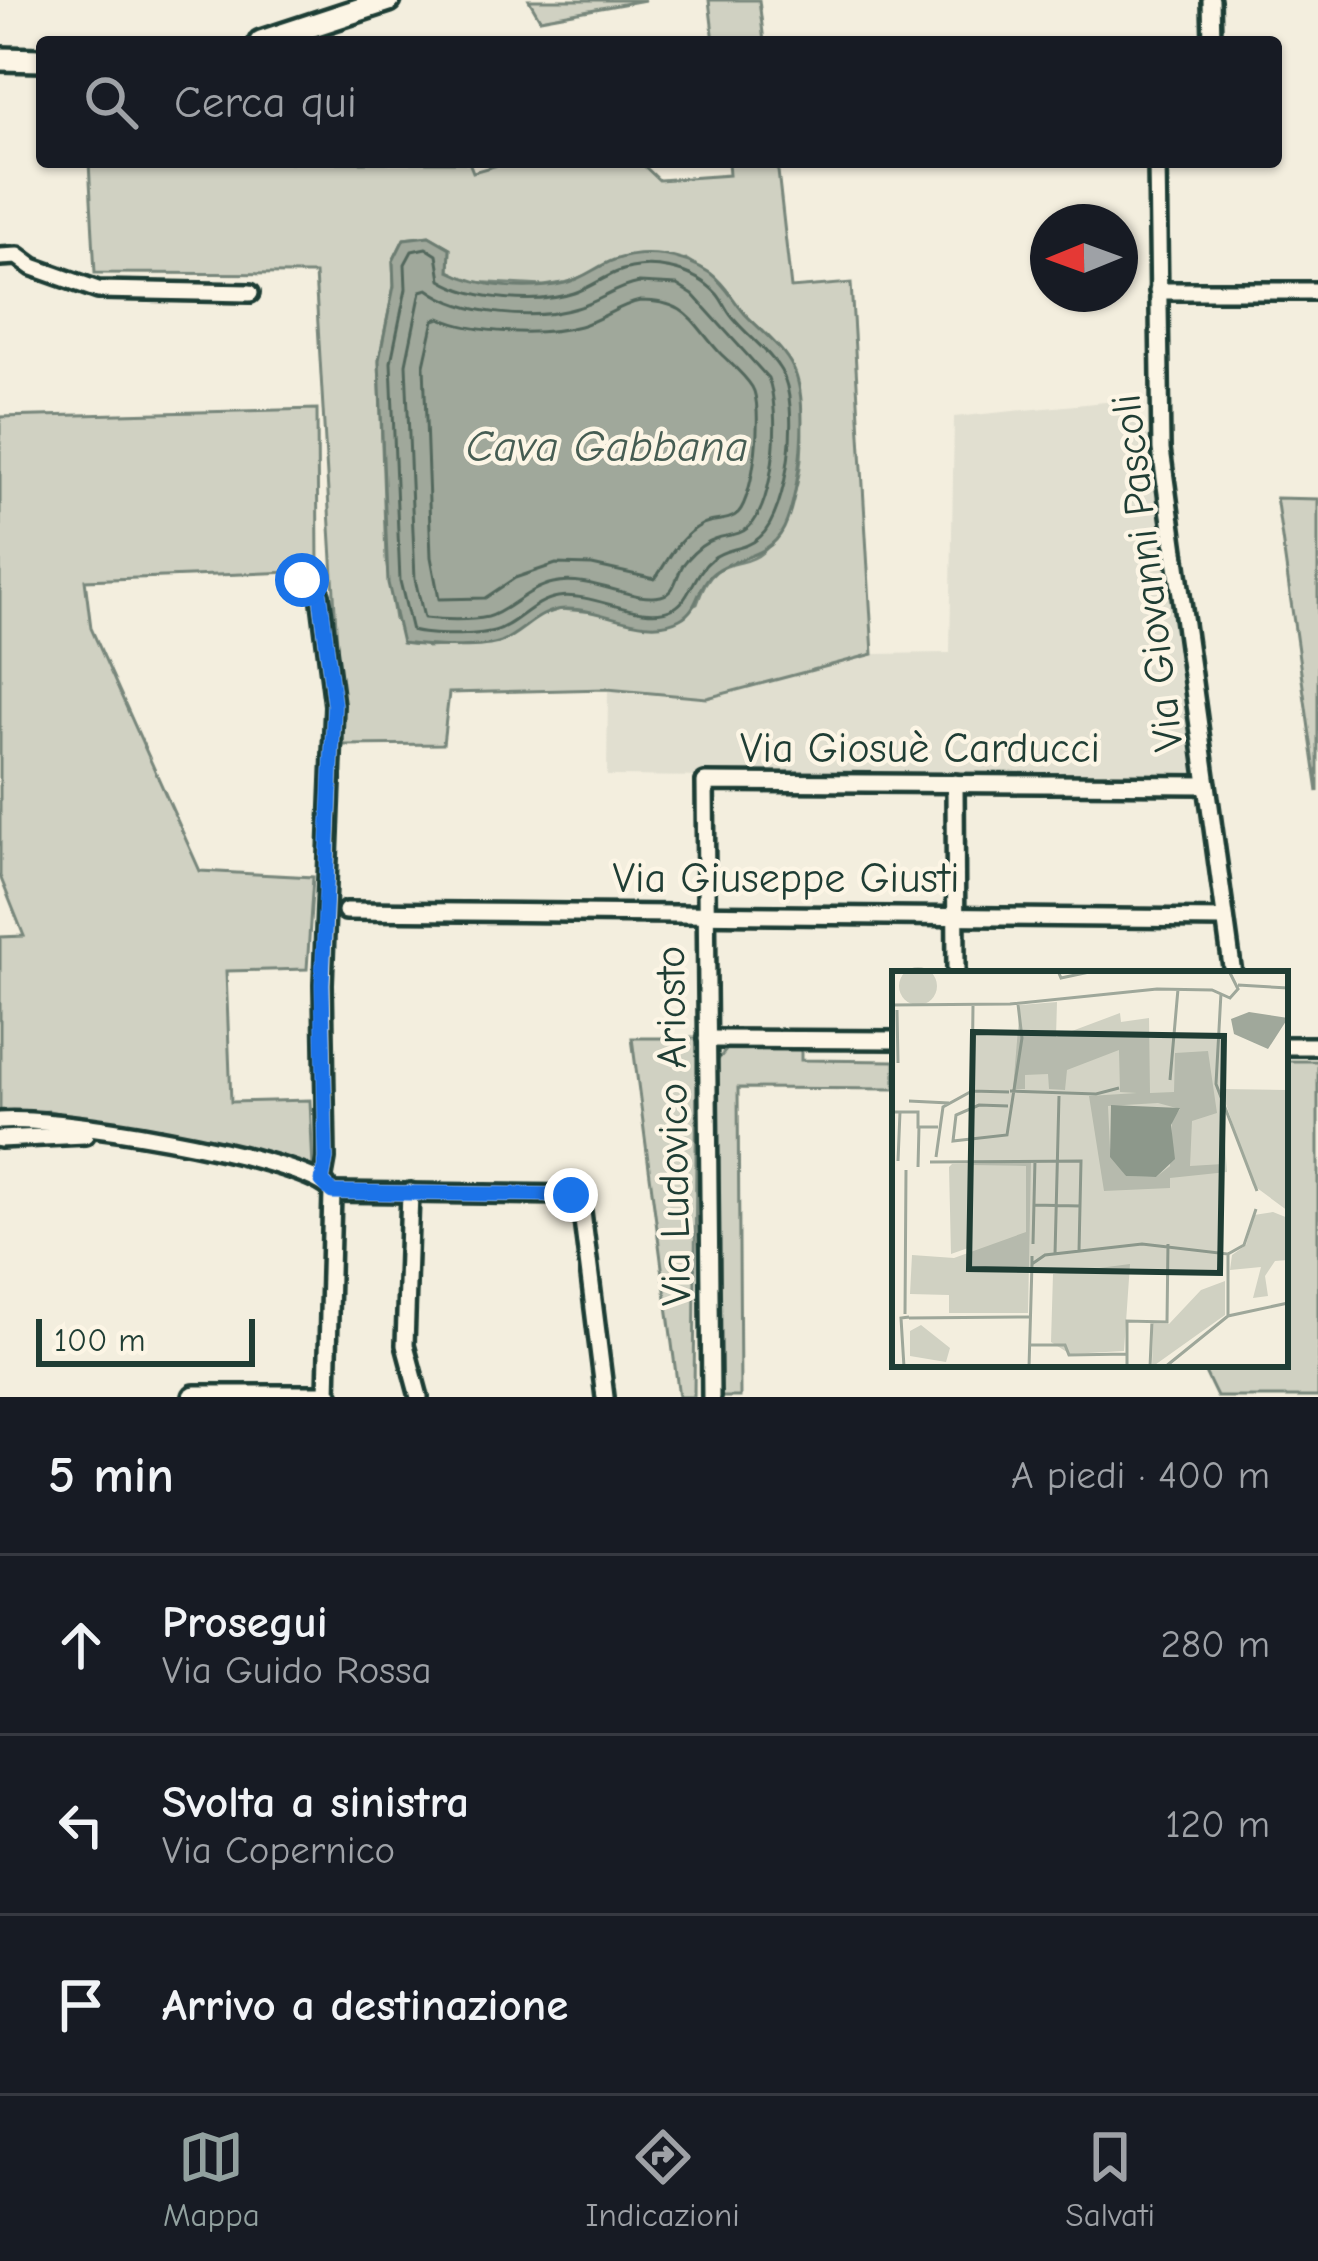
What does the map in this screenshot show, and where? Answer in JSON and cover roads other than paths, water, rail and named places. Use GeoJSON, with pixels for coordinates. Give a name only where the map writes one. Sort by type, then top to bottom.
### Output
{"type":"FeatureCollection","features":[{"type":"Feature","properties":{"kind":"street"},"geometry":{"type":"LineString","coordinates":[[279,36],[389,0]]}},
{"type":"Feature","properties":{"kind":"street"},"geometry":{"type":"LineString","coordinates":[[1211,0],[1212,36]]}},
{"type":"Feature","properties":{"kind":"street"},"geometry":{"type":"LineString","coordinates":[[0,59],[36,60]]}},
{"type":"Feature","properties":{"kind":"street","name":"Via Giovanni Pascoli"},"geometry":{"type":"LineString","coordinates":[[1157,168],[1161,455],[1233,971]]}},
{"type":"Feature","properties":{"kind":"street"},"geometry":{"type":"LineString","coordinates":[[0,256],[18,256],[33,267],[98,290],[250,293]]}},
{"type":"Feature","properties":{"kind":"street"},"geometry":{"type":"LineString","coordinates":[[1157,291],[1318,290]]}},
{"type":"Feature","properties":{"kind":"street"},"geometry":{"type":"LineString","coordinates":[[195,1397],[328,1396],[322,984],[334,705],[320,593],[310,581],[294,580]]}},
{"type":"Feature","properties":{"kind":"street","name":"Via Giosuè Carducci"},"geometry":{"type":"LineString","coordinates":[[705,782],[1207,784]]}},
{"type":"Feature","properties":{"kind":"street","name":"Via Ludovico Ariosto"},"geometry":{"type":"LineString","coordinates":[[705,782],[711,1397]]}},
{"type":"Feature","properties":{"kind":"street"},"geometry":{"type":"LineString","coordinates":[[955,783],[956,971]]}},
{"type":"Feature","properties":{"kind":"street","name":"Via Giuseppe Giusti"},"geometry":{"type":"LineString","coordinates":[[346,911],[1225,919]]}},
{"type":"Feature","properties":{"kind":"street"},"geometry":{"type":"LineString","coordinates":[[707,1039],[892,1040]]}},
{"type":"Feature","properties":{"kind":"street"},"geometry":{"type":"LineString","coordinates":[[1288,1045],[1318,1046]]}},
{"type":"Feature","properties":{"kind":"street"},"geometry":{"type":"LineString","coordinates":[[0,1121],[56,1122],[248,1158],[327,1187],[560,1193],[578,1202],[605,1397]]}},
{"type":"Feature","properties":{"kind":"street"},"geometry":{"type":"LineString","coordinates":[[0,1139],[64,1134],[142,1137]]}},
{"type":"Feature","properties":{"kind":"street"},"geometry":{"type":"LineString","coordinates":[[410,1192],[404,1345],[419,1397]]}},
{"type":"Feature","properties":{"kind":"water","name":"Cava Gabbana"},"geometry":{"type":"Polygon","coordinates":[[[429,236],[450,248],[449,271],[490,284],[536,287],[565,283],[614,260],[638,255],[676,258],[716,278],[784,353],[798,383],[802,425],[798,471],[790,513],[777,539],[719,569],[702,586],[691,610],[666,624],[638,624],[565,609],[547,613],[492,644],[402,643],[388,583],[379,360],[394,286],[393,261],[404,239],[429,236]]]}}]}
